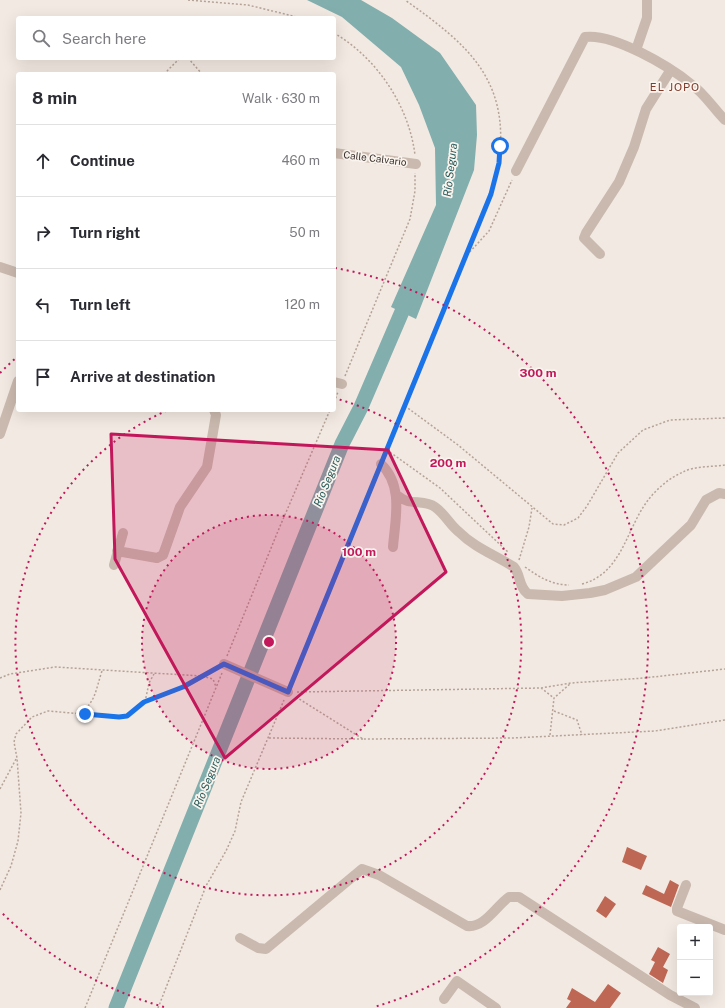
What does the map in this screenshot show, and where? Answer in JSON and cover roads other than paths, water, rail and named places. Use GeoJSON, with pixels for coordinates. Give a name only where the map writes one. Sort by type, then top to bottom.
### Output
{"type":"FeatureCollection","features":[{"type":"Feature","properties":{"kind":"street"},"geometry":{"type":"LineString","coordinates":[[636,50],[647,18],[647,0]]}},
{"type":"Feature","properties":{"kind":"street"},"geometry":{"type":"LineString","coordinates":[[516,171],[585,37],[595,36],[636,50],[692,84],[725,120]]}},
{"type":"Feature","properties":{"kind":"street"},"geometry":{"type":"LineString","coordinates":[[600,254],[584,238],[619,182],[634,147],[646,109],[670,71]]}},
{"type":"Feature","properties":{"kind":"street","name":"Calle Calvario"},"geometry":{"type":"LineString","coordinates":[[336,153],[416,164]]}},
{"type":"Feature","properties":{"kind":"street"},"geometry":{"type":"LineString","coordinates":[[0,266],[16,272]]}},
{"type":"Feature","properties":{"kind":"street"},"geometry":{"type":"LineString","coordinates":[[0,434],[16,387]]}},
{"type":"Feature","properties":{"kind":"street"},"geometry":{"type":"LineString","coordinates":[[117,551],[157,558],[162,555],[180,507],[207,467],[216,415],[215,412]]}},
{"type":"Feature","properties":{"kind":"street"},"geometry":{"type":"LineString","coordinates":[[381,464],[387,471],[398,496],[392,547]]}},
{"type":"Feature","properties":{"kind":"street"},"geometry":{"type":"LineString","coordinates":[[398,496],[406,501],[422,503],[434,507],[458,532],[471,542],[490,555],[514,567],[517,570],[520,585],[528,594],[562,596],[605,590],[636,577],[691,526],[706,500],[719,493],[725,494]]}},
{"type":"Feature","properties":{"kind":"street"},"geometry":{"type":"LineString","coordinates":[[114,565],[123,533]]}},
{"type":"Feature","properties":{"kind":"street"},"geometry":{"type":"LineString","coordinates":[[224,664],[288,692]]}},
{"type":"Feature","properties":{"kind":"street"},"geometry":{"type":"LineString","coordinates":[[240,938],[258,948],[266,949],[362,869],[379,876],[467,926],[477,926],[482,923],[509,897],[519,897],[670,995],[695,1008]]}},
{"type":"Feature","properties":{"kind":"street"},"geometry":{"type":"LineString","coordinates":[[686,885],[677,911],[725,930]]}},
{"type":"Feature","properties":{"kind":"street"},"geometry":{"type":"LineString","coordinates":[[444,999],[458,981],[496,1008]]}},
{"type":"Feature","properties":{"kind":"water"},"geometry":{"type":"Polygon","coordinates":[[[307,0],[361,0],[392,18],[440,53],[476,105],[477,135],[474,170],[416,319],[391,307],[436,205],[435,148],[419,105],[401,67],[342,17],[307,0]]]}},
{"type":"Feature","properties":{"kind":"waterway","name":"Río Segura"},"geometry":{"type":"LineString","coordinates":[[116,1008],[342,444],[361,407],[410,293]]}},
{"type":"Feature","properties":{"kind":"district","name":"EL JOPO"},"geometry":{"type":"Point","coordinates":[675,87]}}]}
